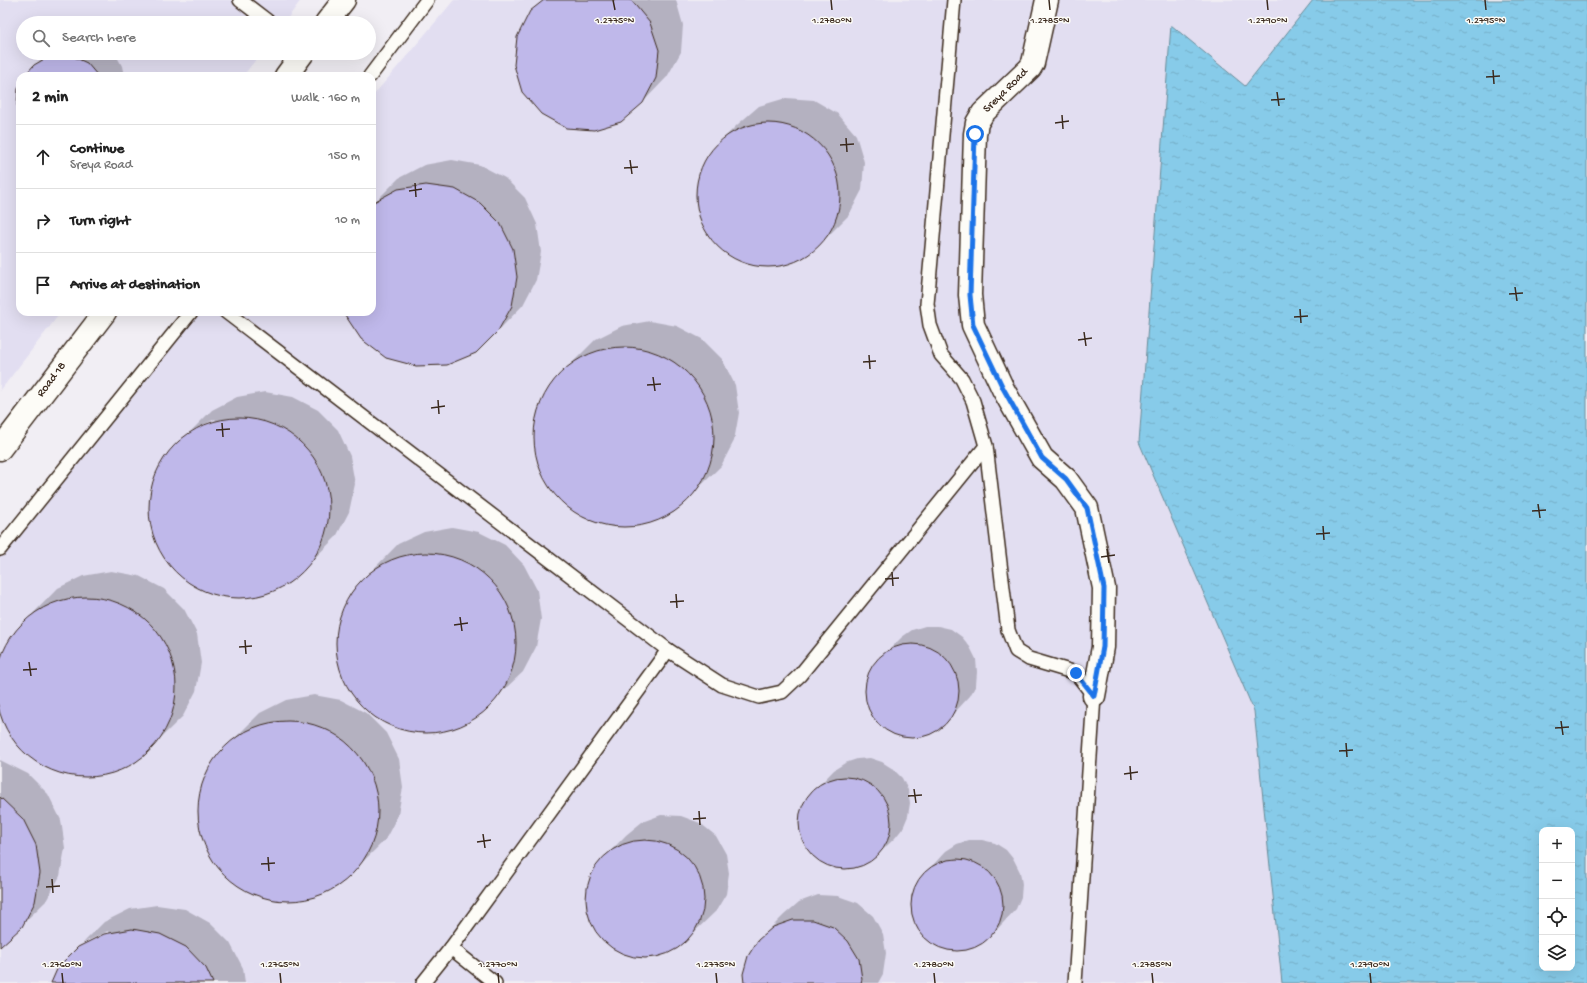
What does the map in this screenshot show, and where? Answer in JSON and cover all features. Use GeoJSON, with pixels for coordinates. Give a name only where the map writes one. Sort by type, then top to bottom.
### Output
{"type":"FeatureCollection","features":[{"type":"Feature","properties":{"kind":"street"},"geometry":{"type":"LineString","coordinates":[[331,16],[344,0]]}},
{"type":"Feature","properties":{"kind":"street","name":"Sreya Road"},"geometry":{"type":"LineString","coordinates":[[1047,0],[1033,63],[1030,68],[983,113],[977,123],[975,134],[970,295],[973,325],[1003,388],[1042,458],[1066,479],[1087,508],[1104,588],[1103,647],[1094,696]]}},
{"type":"Feature","properties":{"kind":"street"},"geometry":{"type":"LineString","coordinates":[[289,72],[298,60]]}},
{"type":"Feature","properties":{"kind":"street","name":"Road 18"},"geometry":{"type":"LineString","coordinates":[[0,449],[102,316]]}},
{"type":"Feature","properties":{"kind":"lane"},"geometry":{"type":"LineString","coordinates":[[240,0],[261,16]]}},
{"type":"Feature","properties":{"kind":"lane"},"geometry":{"type":"LineString","coordinates":[[373,72],[427,0]]}},
{"type":"Feature","properties":{"kind":"lane"},"geometry":{"type":"LineString","coordinates":[[954,0],[927,304],[930,325],[941,355],[962,379],[973,401],[986,446],[1008,630],[1016,651],[1029,659],[1076,673],[1094,696],[1075,983]]}},
{"type":"Feature","properties":{"kind":"lane"},"geometry":{"type":"LineString","coordinates":[[0,549],[188,316]]}},
{"type":"Feature","properties":{"kind":"lane"},"geometry":{"type":"LineString","coordinates":[[231,316],[668,650],[722,685],[759,697],[782,692],[800,675],[986,446]]}},
{"type":"Feature","properties":{"kind":"lane"},"geometry":{"type":"LineString","coordinates":[[423,983],[451,948],[668,650]]}},
{"type":"Feature","properties":{"kind":"lane"},"geometry":{"type":"LineString","coordinates":[[451,948],[495,983]]}},
{"type":"Feature","properties":{"kind":"shaded area"},"geometry":{"type":"Polygon","coordinates":[[[0,0],[301,0],[289,16],[16,16],[16,60],[256,60],[246,72],[16,72],[16,316],[58,316],[0,391],[0,0]]]}},
{"type":"Feature","properties":{"kind":"shaded area"},"geometry":{"type":"Polygon","coordinates":[[[454,0],[1313,0],[1245,87],[1171,26],[1139,442],[1254,711],[1282,983],[0,983],[0,542],[189,316],[376,316],[376,92],[454,0]]]}},
{"type":"Feature","properties":{"kind":"water"},"geometry":{"type":"Polygon","coordinates":[[[1313,0],[1587,0],[1587,983],[1282,983],[1254,711],[1139,442],[1171,25],[1245,86],[1313,0]]]}},
{"type":"Feature","properties":{"kind":"building"},"geometry":{"type":"Polygon","coordinates":[[[544,0],[631,0],[650,23],[659,50],[656,78],[643,103],[621,122],[594,130],[566,128],[541,114],[522,92],[514,65],[517,37],[530,11],[544,0]]]}},
{"type":"Feature","properties":{"kind":"building"},"geometry":{"type":"Polygon","coordinates":[[[43,60],[80,60],[87,63],[95,72],[28,72],[34,65],[43,60]]]}},
{"type":"Feature","properties":{"kind":"building"},"geometry":{"type":"Polygon","coordinates":[[[761,123],[775,123],[796,128],[814,139],[824,149],[835,167],[839,181],[839,209],[835,223],[824,241],[814,251],[796,262],[775,267],[761,267],[740,262],[722,251],[712,241],[701,223],[696,202],[696,188],[701,167],[712,149],[722,139],[740,128],[761,123]]]}},
{"type":"Feature","properties":{"kind":"building"},"geometry":{"type":"Polygon","coordinates":[[[426,185],[455,189],[480,203],[500,223],[513,249],[517,277],[512,306],[498,331],[476,353],[447,365],[416,366],[386,358],[361,339],[346,316],[376,316],[376,201],[398,189],[426,185]]]}},
{"type":"Feature","properties":{"kind":"building"},"geometry":{"type":"Polygon","coordinates":[[[615,347],[633,347],[667,357],[688,373],[704,394],[712,419],[714,437],[712,455],[704,480],[688,501],[667,517],[659,520],[633,527],[615,527],[581,517],[567,507],[554,494],[544,480],[538,463],[534,446],[534,428],[544,394],[554,380],[567,367],[581,357],[598,351],[615,347]]]}},
{"type":"Feature","properties":{"kind":"building"},"geometry":{"type":"Polygon","coordinates":[[[230,418],[248,418],[273,425],[289,433],[303,444],[314,458],[322,474],[329,499],[329,517],[322,542],[314,558],[303,572],[289,583],[265,594],[248,598],[230,598],[213,594],[189,583],[169,565],[164,558],[153,534],[149,517],[149,499],[153,482],[164,458],[182,438],[189,433],[213,422],[230,418]]]}},
{"type":"Feature","properties":{"kind":"building"},"geometry":{"type":"Polygon","coordinates":[[[417,553],[435,553],[468,563],[490,579],[501,593],[509,608],[516,634],[516,652],[509,678],[501,693],[490,707],[476,718],[461,726],[435,733],[417,733],[384,723],[369,713],[356,700],[346,685],[340,669],[336,652],[336,634],[346,601],[356,586],[369,573],[384,563],[400,557],[417,553]]]}},
{"type":"Feature","properties":{"kind":"building"},"geometry":{"type":"Polygon","coordinates":[[[86,597],[104,599],[120,604],[143,617],[161,637],[172,661],[176,687],[172,713],[161,737],[156,744],[136,762],[120,770],[104,775],[86,777],[68,775],[52,770],[36,762],[22,751],[11,737],[-1,709],[-1,665],[11,637],[22,623],[36,612],[52,604],[68,599],[86,597]]]}},
{"type":"Feature","properties":{"kind":"building"},"geometry":{"type":"Polygon","coordinates":[[[912,644],[930,648],[945,658],[955,673],[959,691],[955,709],[945,724],[930,734],[912,738],[894,734],[879,724],[869,709],[865,691],[869,673],[879,658],[894,648],[912,644]]]}},
{"type":"Feature","properties":{"kind":"building"},"geometry":{"type":"Polygon","coordinates":[[[279,721],[297,721],[322,728],[338,736],[352,747],[363,761],[371,777],[378,802],[378,820],[371,845],[363,861],[352,875],[338,886],[314,897],[297,901],[279,901],[262,897],[238,886],[218,868],[213,861],[202,837],[198,820],[198,802],[202,785],[213,761],[231,741],[238,736],[262,725],[279,721]]]}},
{"type":"Feature","properties":{"kind":"building"},"geometry":{"type":"Polygon","coordinates":[[[845,777],[863,780],[878,790],[888,805],[891,823],[888,841],[878,856],[863,866],[845,869],[827,866],[812,856],[802,841],[799,823],[802,805],[812,790],[827,780],[845,777]]]}},
{"type":"Feature","properties":{"kind":"building"},"geometry":{"type":"Polygon","coordinates":[[[0,797],[23,819],[36,845],[40,873],[35,902],[22,927],[0,947],[0,797]]]}},
{"type":"Feature","properties":{"kind":"building"},"geometry":{"type":"Polygon","coordinates":[[[645,840],[668,844],[687,857],[700,876],[704,899],[700,922],[687,941],[668,954],[645,958],[622,954],[603,941],[590,922],[586,899],[590,876],[603,857],[622,844],[645,840]]]}},
{"type":"Feature","properties":{"kind":"building"},"geometry":{"type":"Polygon","coordinates":[[[957,859],[975,862],[990,872],[1000,887],[1003,905],[1000,923],[990,938],[975,948],[957,951],[939,948],[924,938],[914,923],[911,905],[914,887],[924,872],[939,862],[957,859]]]}},
{"type":"Feature","properties":{"kind":"building"},"geometry":{"type":"Polygon","coordinates":[[[793,920],[813,920],[833,927],[848,941],[859,959],[862,979],[861,983],[744,983],[743,974],[748,956],[758,940],[773,927],[793,920]]]}},
{"type":"Feature","properties":{"kind":"building"},"geometry":{"type":"Polygon","coordinates":[[[132,929],[160,934],[186,947],[206,968],[213,983],[51,983],[58,967],[78,947],[104,934],[132,929]]]}},
{"type":"Feature","properties":{"kind":"route"},"geometry":{"type":"LineString","coordinates":[[975,134],[970,295],[973,325],[1003,388],[1042,458],[1066,479],[1087,508],[1104,588],[1103,647],[1094,696],[1076,673]]}}]}
